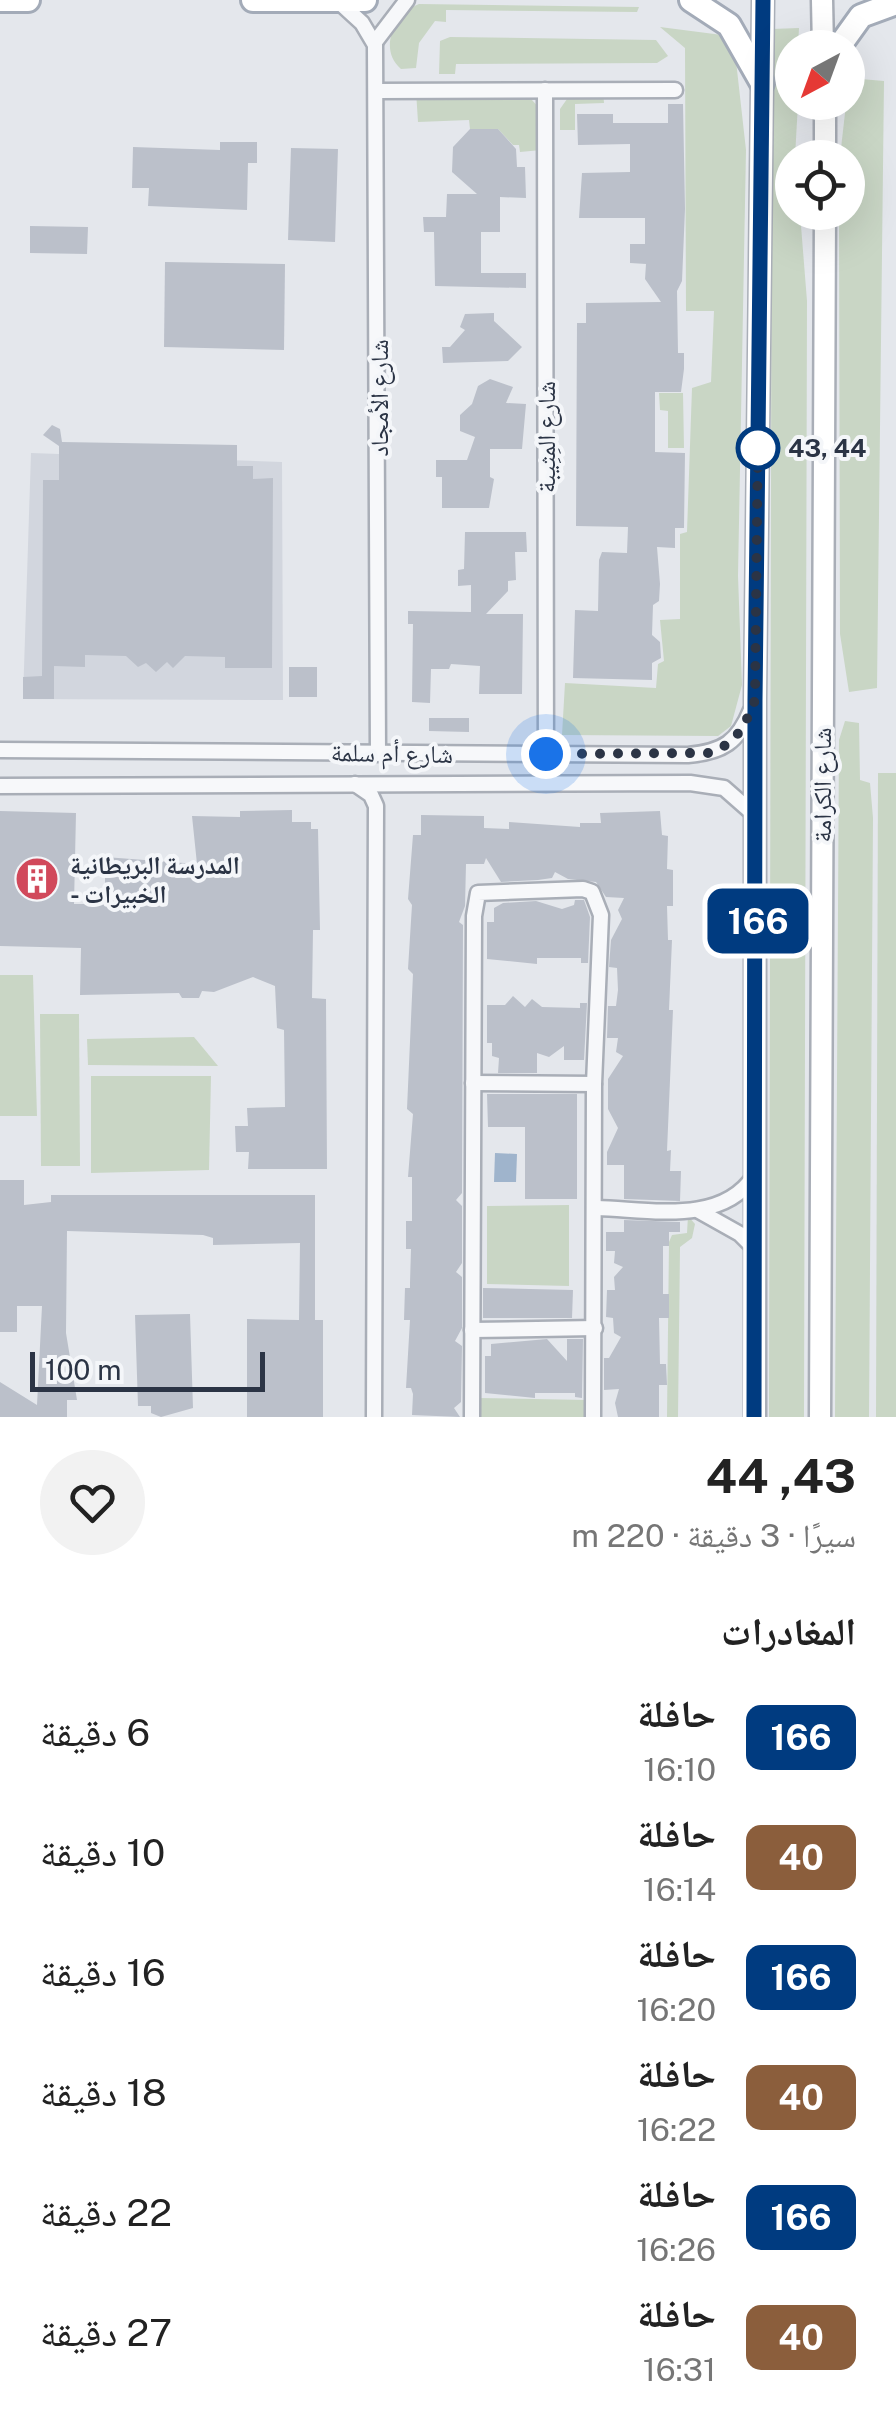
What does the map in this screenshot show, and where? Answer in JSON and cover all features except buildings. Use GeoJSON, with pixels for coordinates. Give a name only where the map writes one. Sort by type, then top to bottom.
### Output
{"type":"FeatureCollection","features":[{"type":"Feature","properties":{"kind":"main road"},"geometry":{"type":"LineString","coordinates":[[0,0],[28,0]]}},
{"type":"Feature","properties":{"kind":"main road"},"geometry":{"type":"LineString","coordinates":[[254,0],[365,0]]}},
{"type":"Feature","properties":{"kind":"main road"},"geometry":{"type":"LineString","coordinates":[[691,0],[729,25],[762,83]]}},
{"type":"Feature","properties":{"kind":"main road"},"geometry":{"type":"LineString","coordinates":[[754,1417],[758,818],[755,700],[763,0]]}},
{"type":"Feature","properties":{"kind":"main road"},"geometry":{"type":"LineString","coordinates":[[822,0],[823,30]]}},
{"type":"Feature","properties":{"kind":"main road"},"geometry":{"type":"LineString","coordinates":[[850,30],[860,16],[896,4]]}},
{"type":"Feature","properties":{"kind":"main road","name":"شارع الكرامة"},"geometry":{"type":"LineString","coordinates":[[820,1417],[824,230]]}},
{"type":"Feature","properties":{"kind":"street"},"geometry":{"type":"LineString","coordinates":[[338,0],[375,42],[407,0]]}},
{"type":"Feature","properties":{"kind":"street","name":"شارع الأمجاد"},"geometry":{"type":"LineString","coordinates":[[375,42],[378,754]]}},
{"type":"Feature","properties":{"kind":"street"},"geometry":{"type":"LineString","coordinates":[[376,90],[675,90]]}},
{"type":"Feature","properties":{"kind":"street","name":"شارع المِثِيبة"},"geometry":{"type":"LineString","coordinates":[[545,90],[546,783]]}},
{"type":"Feature","properties":{"kind":"street","name":"شارع أم سلمة"},"geometry":{"type":"LineString","coordinates":[[0,750],[708,753],[727,747],[741,733],[755,700]]}},
{"type":"Feature","properties":{"kind":"street"},"geometry":{"type":"LineString","coordinates":[[376,806],[401,783]]}},
{"type":"Feature","properties":{"kind":"street"},"geometry":{"type":"LineString","coordinates":[[355,784],[376,806],[374,1417]]}},
{"type":"Feature","properties":{"kind":"street","name":"شارع أم سلمة"},"geometry":{"type":"LineString","coordinates":[[0,786],[708,784],[724,788],[758,818]]}},
{"type":"Feature","properties":{"kind":"street"},"geometry":{"type":"LineString","coordinates":[[472,1417],[478,893],[583,889],[592,892],[601,915],[594,1084],[594,1417]]}},
{"type":"Feature","properties":{"kind":"street"},"geometry":{"type":"LineString","coordinates":[[473,1083],[594,1084]]}},
{"type":"Feature","properties":{"kind":"street"},"geometry":{"type":"LineString","coordinates":[[597,1208],[700,1211],[734,1197],[757,1170]]}},
{"type":"Feature","properties":{"kind":"street"},"geometry":{"type":"LineString","coordinates":[[700,1211],[740,1234],[757,1252]]}},
{"type":"Feature","properties":{"kind":"street"},"geometry":{"type":"LineString","coordinates":[[472,1330],[595,1328]]}},
{"type":"Feature","properties":{"kind":"shaded area"},"geometry":{"type":"Polygon","coordinates":[[[31,453],[282,462],[283,700],[23,699],[31,453]]]}},
{"type":"Feature","properties":{"kind":"green space"},"geometry":{"type":"Polygon","coordinates":[[[419,4],[639,7],[637,12],[446,10],[446,22],[435,21],[419,43],[416,68],[401,69],[390,51],[392,32],[403,15],[419,4]]]}},
{"type":"Feature","properties":{"kind":"green space"},"geometry":{"type":"Polygon","coordinates":[[[660,27],[722,35],[736,61],[746,150],[738,576],[742,685],[731,726],[718,736],[562,735],[565,683],[656,688],[658,664],[664,661],[660,620],[680,619],[680,534],[687,532],[692,388],[711,382],[714,311],[686,311],[685,48],[660,27]]]}},
{"type":"Feature","properties":{"kind":"green space"},"geometry":{"type":"Polygon","coordinates":[[[799,28],[775,30],[775,120],[797,120],[796,140],[775,140],[775,230],[801,230],[807,301],[804,1417],[769,1417],[772,29],[799,28]]]}},
{"type":"Feature","properties":{"kind":"green space"},"geometry":{"type":"Polygon","coordinates":[[[450,37],[656,40],[668,56],[657,63],[456,64],[455,74],[439,74],[440,41],[450,37]]]}},
{"type":"Feature","properties":{"kind":"green space"},"geometry":{"type":"Polygon","coordinates":[[[865,79],[884,81],[877,688],[849,692],[840,634],[839,230],[865,230],[865,140],[842,140],[844,120],[865,120],[865,79]]]}},
{"type":"Feature","properties":{"kind":"green space"},"geometry":{"type":"Polygon","coordinates":[[[603,90],[604,103],[575,104],[575,130],[560,130],[560,109],[572,92],[603,90]]]}},
{"type":"Feature","properties":{"kind":"green space"},"geometry":{"type":"Polygon","coordinates":[[[416,91],[524,91],[540,109],[541,150],[520,152],[519,145],[513,145],[498,129],[470,129],[469,120],[418,122],[416,91]]]}},
{"type":"Feature","properties":{"kind":"green space"},"geometry":{"type":"Polygon","coordinates":[[[659,393],[683,393],[684,448],[668,448],[668,411],[660,410],[659,393]]]}},
{"type":"Feature","properties":{"kind":"green space"},"geometry":{"type":"Polygon","coordinates":[[[845,721],[859,723],[860,780],[870,783],[873,818],[869,1417],[835,1417],[839,740],[845,721]]]}},
{"type":"Feature","properties":{"kind":"green space"},"geometry":{"type":"Polygon","coordinates":[[[878,773],[896,773],[896,1417],[876,1417],[878,773]]]}},
{"type":"Feature","properties":{"kind":"green space"},"geometry":{"type":"Polygon","coordinates":[[[0,975],[33,975],[37,1116],[0,1116],[0,975]]]}},
{"type":"Feature","properties":{"kind":"green space"},"geometry":{"type":"Polygon","coordinates":[[[40,1014],[79,1014],[80,1166],[41,1166],[40,1014]]]}},
{"type":"Feature","properties":{"kind":"green space"},"geometry":{"type":"Polygon","coordinates":[[[194,1037],[218,1066],[88,1065],[87,1039],[194,1037]]]}},
{"type":"Feature","properties":{"kind":"green space"},"geometry":{"type":"Polygon","coordinates":[[[91,1076],[211,1076],[209,1170],[91,1173],[91,1076]]]}},
{"type":"Feature","properties":{"kind":"green space"},"geometry":{"type":"Polygon","coordinates":[[[569,1205],[569,1286],[487,1284],[487,1206],[569,1205]]]}},
{"type":"Feature","properties":{"kind":"green space"},"geometry":{"type":"Polygon","coordinates":[[[688,1216],[695,1224],[692,1238],[680,1247],[678,1417],[667,1417],[669,1242],[672,1235],[687,1233],[688,1216]]]}},
{"type":"Feature","properties":{"kind":"green space"},"geometry":{"type":"Polygon","coordinates":[[[478,1398],[587,1400],[587,1417],[478,1417],[478,1398]]]}},
{"type":"Feature","properties":{"kind":"water"},"geometry":{"type":"Polygon","coordinates":[[[495,1153],[517,1154],[516,1182],[494,1182],[495,1153]]]}},
{"type":"Feature","properties":{"kind":"bus line","name":"166"},"geometry":{"type":"LineString","coordinates":[[754,1417],[758,922],[755,700],[763,0]]}},
{"type":"Feature","properties":{"kind":"place","name":"43, 44"},"geometry":{"type":"Point","coordinates":[758,448]}},
{"type":"Feature","properties":{"kind":"place","name":"المدرسة البريطانية - الخبيرات"},"geometry":{"type":"Point","coordinates":[37,879]}},
{"type":"Feature","properties":{"kind":"route"},"geometry":{"type":"LineString","coordinates":[[546,754],[708,753],[727,747],[741,733],[755,700],[758,430],[758,448]]}}]}
